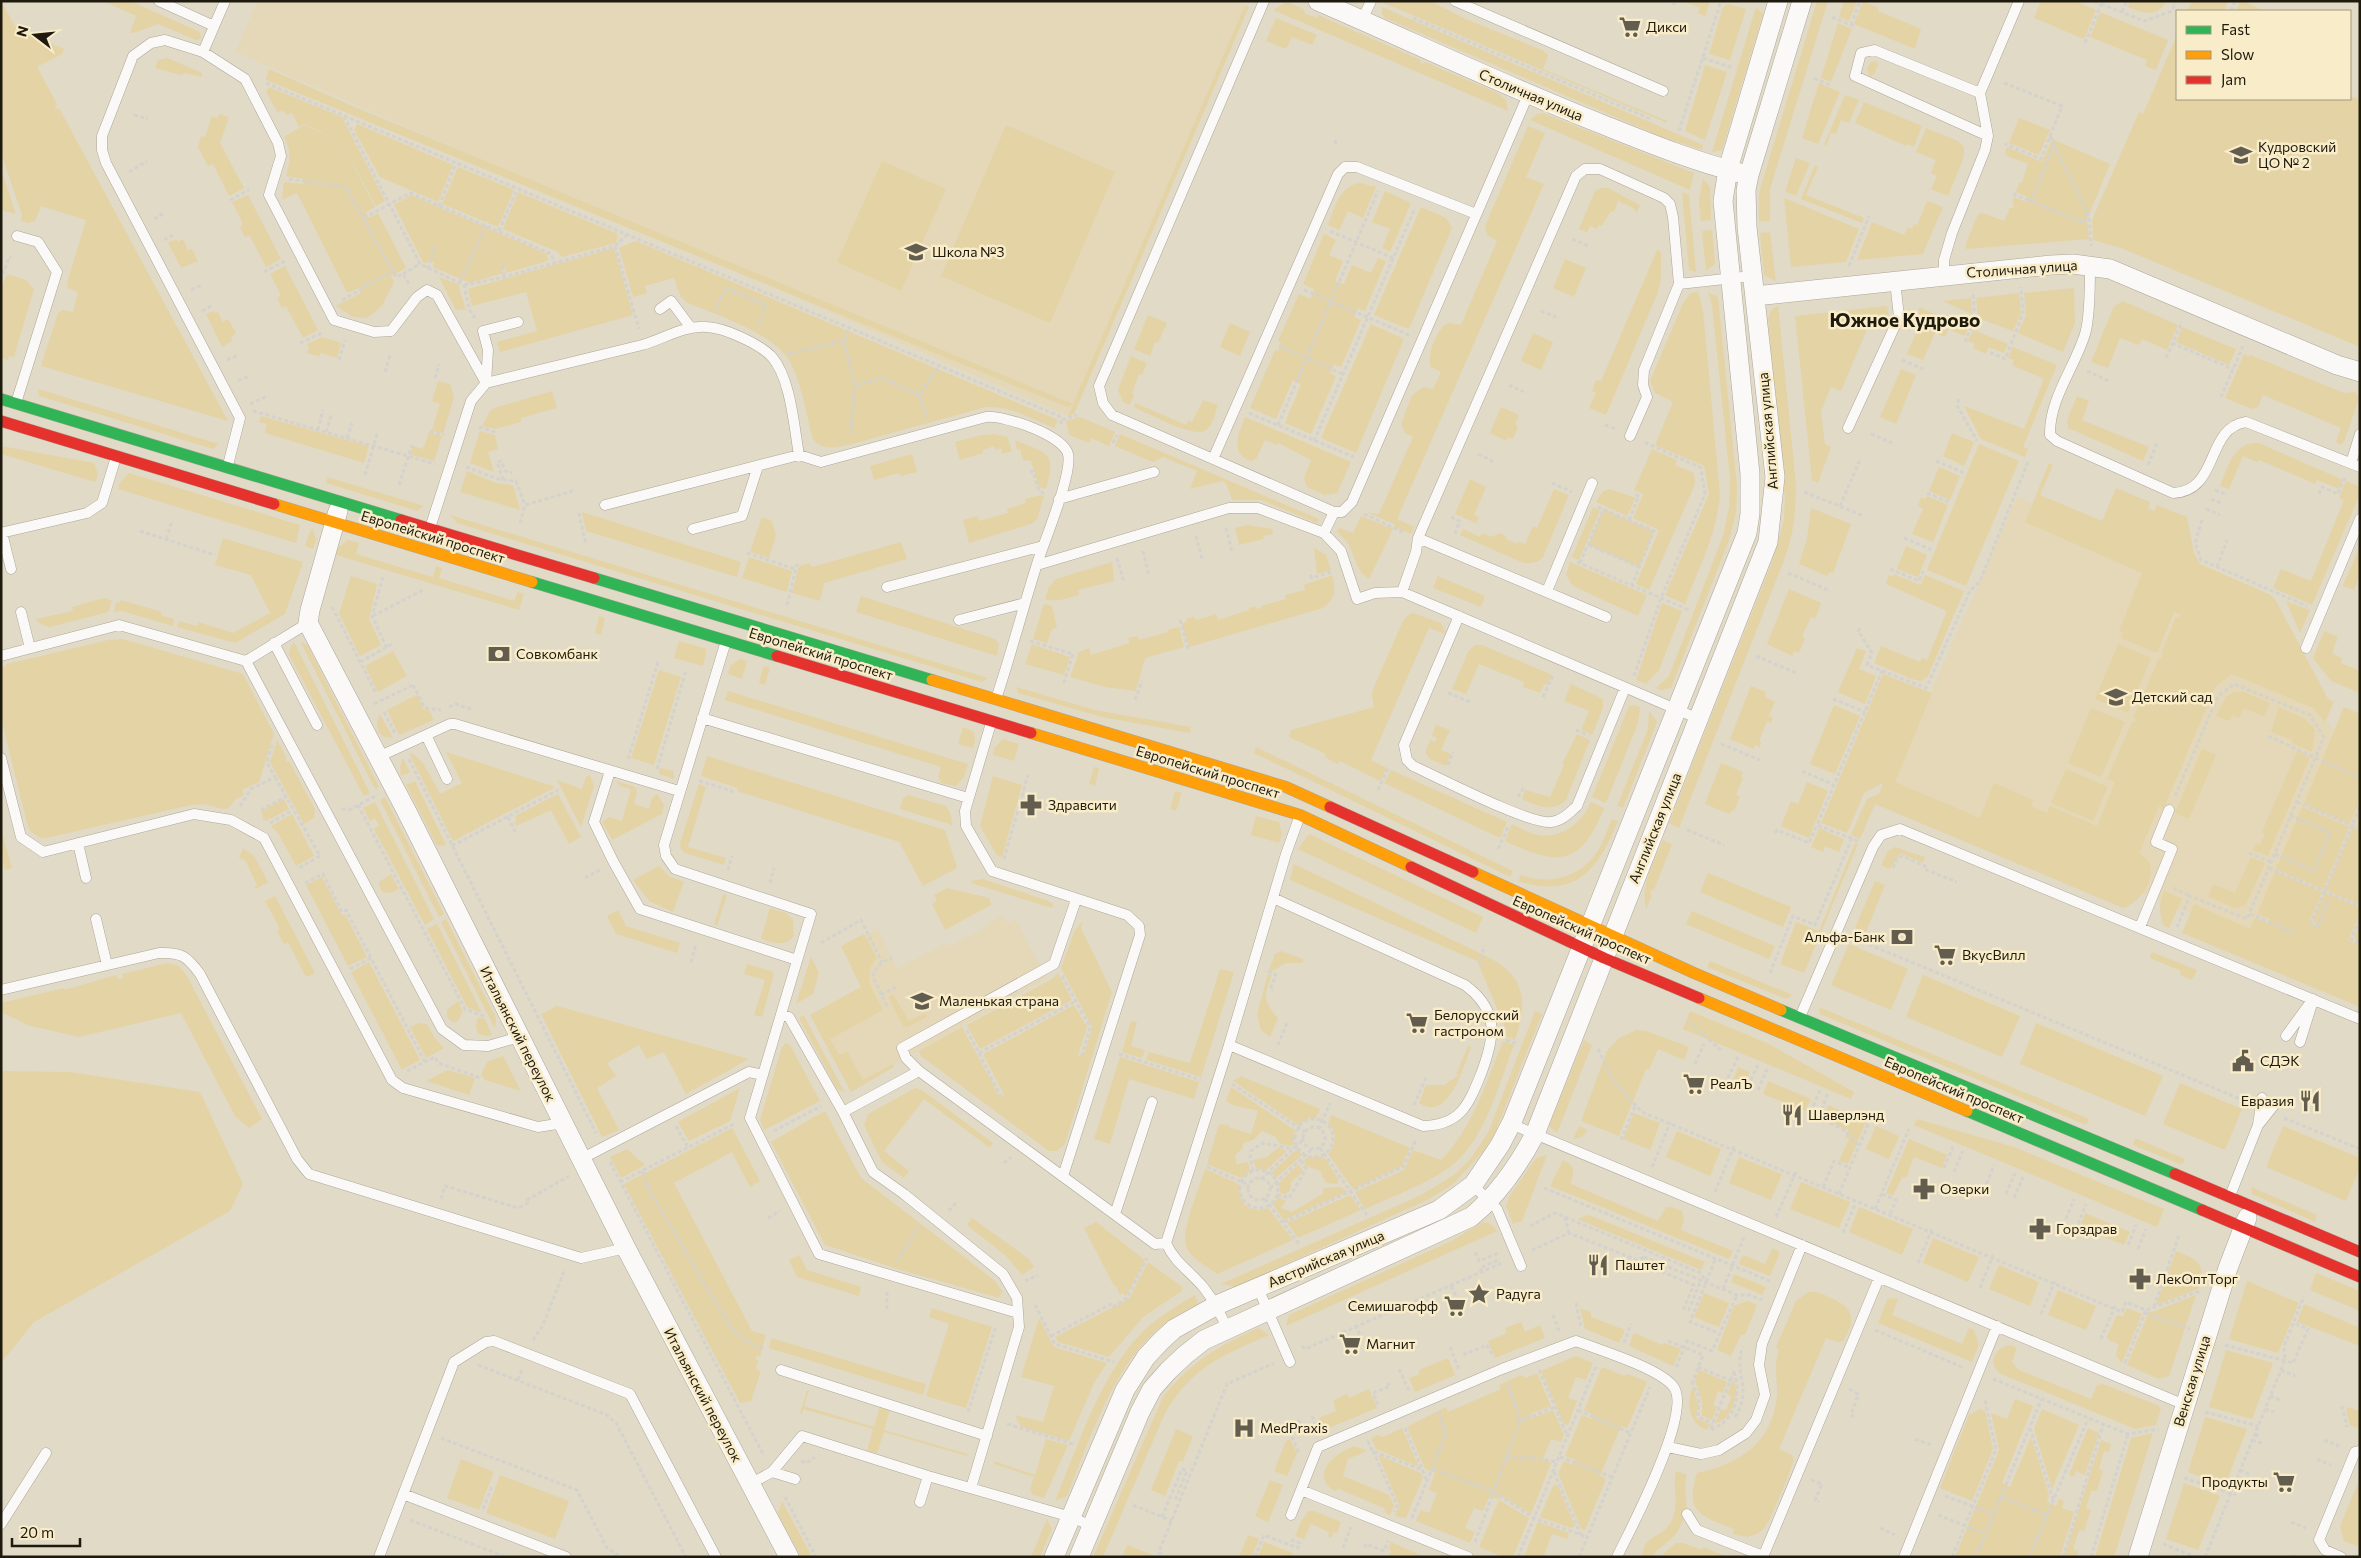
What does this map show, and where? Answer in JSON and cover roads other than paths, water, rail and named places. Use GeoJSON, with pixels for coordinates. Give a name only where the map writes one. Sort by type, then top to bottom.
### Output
{"type":"FeatureCollection","features":[{"type":"Feature","properties":{"kind":"street","name":"Столичная улица"},"geometry":{"type":"LineString","coordinates":[[1318,1],[1528,95],[1672,152],[1749,175]]}},
{"type":"Feature","properties":{"kind":"street","name":"Английская улица"},"geometry":{"type":"LineString","coordinates":[[1581,948],[1747,533],[1750,514],[1750,474],[1723,201],[1728,170],[1787,4]]}},
{"type":"Feature","properties":{"kind":"street","name":"Английская улица"},"geometry":{"type":"LineString","coordinates":[[1604,958],[1762,559],[1771,525],[1775,477],[1745,206],[1749,175],[1787,4]]}},
{"type":"Feature","properties":{"kind":"street","name":"Столичная улица"},"geometry":{"type":"LineString","coordinates":[[1755,296],[2051,265],[2090,266],[2110,269],[2337,365],[2360,372]]}},
{"type":"Feature","properties":{"kind":"street","name":"Европейский проспект"},"geometry":{"type":"LineString","coordinates":[[1,399],[733,619],[1300,815],[1581,948],[2360,1277]]}},
{"type":"Feature","properties":{"kind":"street","name":"Европейский проспект"},"geometry":{"type":"LineString","coordinates":[[6,422],[726,641],[994,710],[1308,795],[1612,936],[1800,1018],[2360,1252]]}},
{"type":"Feature","properties":{"kind":"street"},"geometry":{"type":"LineString","coordinates":[[308,623],[341,501]]}},
{"type":"Feature","properties":{"kind":"street","name":"Итальянский переулок"},"geometry":{"type":"LineString","coordinates":[[308,623],[563,1123],[578,1166],[626,1248],[789,1557]]}},
{"type":"Feature","properties":{"kind":"street","name":"Австрийская улица"},"geometry":{"type":"LineString","coordinates":[[1054,1557],[1124,1390],[1146,1357],[1174,1329],[1217,1305],[1439,1210],[1473,1185],[1500,1146],[1511,1124],[1581,948]]}},
{"type":"Feature","properties":{"kind":"street","name":"Австрийская улица"},"geometry":{"type":"LineString","coordinates":[[1079,1557],[1140,1412],[1152,1389],[1184,1355],[1204,1340],[1471,1217],[1490,1202],[1521,1159],[1534,1134],[1604,958]]}},
{"type":"Feature","properties":{"kind":"street","name":"Венская улица"},"geometry":{"type":"LineString","coordinates":[[2138,1557],[2193,1408],[2228,1268],[2251,1206]]}},
{"type":"Feature","properties":{"kind":"lane"},"geometry":{"type":"LineString","coordinates":[[159,1],[214,26]]}},
{"type":"Feature","properties":{"kind":"lane"},"geometry":{"type":"LineString","coordinates":[[203,52],[225,1]]}},
{"type":"Feature","properties":{"kind":"lane"},"geometry":{"type":"LineString","coordinates":[[1264,1],[1099,386],[1103,404],[1112,415],[1334,512],[1342,512],[1352,502],[1528,95]]}},
{"type":"Feature","properties":{"kind":"lane"},"geometry":{"type":"LineString","coordinates":[[1362,20],[1371,1]]}},
{"type":"Feature","properties":{"kind":"lane"},"geometry":{"type":"LineString","coordinates":[[1454,1],[1663,91]]}},
{"type":"Feature","properties":{"kind":"lane"},"geometry":{"type":"LineString","coordinates":[[1944,275],[1944,260],[1952,233],[1981,166],[1988,136],[1980,93],[2019,1]]}},
{"type":"Feature","properties":{"kind":"lane"},"geometry":{"type":"LineString","coordinates":[[221,487],[240,418],[106,163],[102,150],[102,136],[133,56],[151,43],[165,40],[203,52],[245,79],[278,143],[281,156],[269,195],[334,320],[374,332],[391,331],[417,297],[427,290],[437,295],[486,382]]}},
{"type":"Feature","properties":{"kind":"lane"},"geometry":{"type":"LineString","coordinates":[[1980,93],[1874,50],[1861,53],[1855,76],[1988,136]]}},
{"type":"Feature","properties":{"kind":"lane"},"geometry":{"type":"LineString","coordinates":[[1213,459],[1338,174],[1345,167],[1357,167],[1476,214]]}},
{"type":"Feature","properties":{"kind":"lane"},"geometry":{"type":"LineString","coordinates":[[1402,592],[1416,552],[1414,537],[1576,176],[1585,169],[1600,169],[1664,198],[1670,204],[1673,216],[1679,284],[1644,370],[1642,385],[1647,397],[1630,436]]}},
{"type":"Feature","properties":{"kind":"lane"},"geometry":{"type":"LineString","coordinates":[[6,422],[16,403],[57,272],[38,242],[17,236]]}},
{"type":"Feature","properties":{"kind":"lane"},"geometry":{"type":"LineString","coordinates":[[2090,266],[2086,333],[2055,406],[2050,423],[2050,435],[2057,441],[2174,493],[2184,492],[2205,475],[2222,435],[2237,423],[2253,423],[2356,465],[2360,434]]}},
{"type":"Feature","properties":{"kind":"lane"},"geometry":{"type":"LineString","coordinates":[[1679,284],[1752,276]]}},
{"type":"Feature","properties":{"kind":"lane"},"geometry":{"type":"LineString","coordinates":[[1848,428],[1898,317],[1895,281]]}},
{"type":"Feature","properties":{"kind":"lane"},"geometry":{"type":"LineString","coordinates":[[660,309],[671,301],[691,328]]}},
{"type":"Feature","properties":{"kind":"lane"},"geometry":{"type":"LineString","coordinates":[[424,550],[471,401],[486,382],[488,350],[483,331],[518,322]]}},
{"type":"Feature","properties":{"kind":"lane"},"geometry":{"type":"LineString","coordinates":[[486,382],[643,344],[691,328],[708,327],[762,348],[773,358],[784,377],[799,456]]}},
{"type":"Feature","properties":{"kind":"lane"},"geometry":{"type":"LineString","coordinates":[[605,505],[799,456],[821,462],[929,432],[996,416],[1060,441],[1068,454],[1069,465],[1025,603],[965,811],[966,826],[992,872],[1127,915],[1139,926],[1140,936],[1064,1176]]}},
{"type":"Feature","properties":{"kind":"lane"},"geometry":{"type":"LineString","coordinates":[[11,569],[2,533],[88,513],[102,502],[123,435]]}},
{"type":"Feature","properties":{"kind":"lane"},"geometry":{"type":"LineString","coordinates":[[693,529],[742,516],[758,466]]}},
{"type":"Feature","properties":{"kind":"lane"},"geometry":{"type":"LineString","coordinates":[[1059,499],[1154,472]]}},
{"type":"Feature","properties":{"kind":"lane"},"geometry":{"type":"LineString","coordinates":[[1547,591],[1592,483]]}},
{"type":"Feature","properties":{"kind":"lane"},"geometry":{"type":"LineString","coordinates":[[1037,565],[1229,508],[1258,508],[1324,533],[1341,551],[1357,599],[1375,593],[1402,592],[1699,719]]}},
{"type":"Feature","properties":{"kind":"lane"},"geometry":{"type":"LineString","coordinates":[[1324,533],[1334,512]]}},
{"type":"Feature","properties":{"kind":"lane"},"geometry":{"type":"LineString","coordinates":[[2306,648],[2360,519]]}},
{"type":"Feature","properties":{"kind":"lane"},"geometry":{"type":"LineString","coordinates":[[1414,537],[1606,617]]}},
{"type":"Feature","properties":{"kind":"lane"},"geometry":{"type":"LineString","coordinates":[[887,587],[1043,546]]}},
{"type":"Feature","properties":{"kind":"lane"},"geometry":{"type":"LineString","coordinates":[[959,620],[1025,603]]}},
{"type":"Feature","properties":{"kind":"lane"},"geometry":{"type":"LineString","coordinates":[[21,612],[30,648]]}},
{"type":"Feature","properties":{"kind":"lane"},"geometry":{"type":"LineString","coordinates":[[1459,616],[1404,745],[1407,760],[1412,766],[1531,819],[1553,822],[1561,819],[1576,806],[1625,688]]}},
{"type":"Feature","properties":{"kind":"lane"},"geometry":{"type":"LineString","coordinates":[[733,619],[664,845],[670,864],[675,869],[811,914],[750,1118],[819,1254],[1018,1313]]}},
{"type":"Feature","properties":{"kind":"lane"},"geometry":{"type":"LineString","coordinates":[[246,661],[308,623]]}},
{"type":"Feature","properties":{"kind":"lane"},"geometry":{"type":"LineString","coordinates":[[1,656],[119,625],[246,661],[442,1029],[464,1045],[488,1046],[519,1037]]}},
{"type":"Feature","properties":{"kind":"lane"},"geometry":{"type":"LineString","coordinates":[[274,643],[317,725]]}},
{"type":"Feature","properties":{"kind":"lane"},"geometry":{"type":"LineString","coordinates":[[702,718],[968,798]]}},
{"type":"Feature","properties":{"kind":"lane"},"geometry":{"type":"LineString","coordinates":[[378,757],[450,724],[455,724],[679,791]]}},
{"type":"Feature","properties":{"kind":"lane"},"geometry":{"type":"LineString","coordinates":[[426,735],[447,779]]}},
{"type":"Feature","properties":{"kind":"lane"},"geometry":{"type":"LineString","coordinates":[[1,758],[20,837],[43,852],[194,814],[230,820],[264,838],[392,1080],[403,1088],[538,1127],[563,1123]]}},
{"type":"Feature","properties":{"kind":"lane"},"geometry":{"type":"LineString","coordinates":[[610,771],[594,822],[640,909],[797,960]]}},
{"type":"Feature","properties":{"kind":"lane"},"geometry":{"type":"LineString","coordinates":[[1160,1244],[1229,1045],[1273,898],[1308,795]]}},
{"type":"Feature","properties":{"kind":"lane"},"geometry":{"type":"LineString","coordinates":[[2140,927],[2172,849],[2156,842],[2169,810]]}},
{"type":"Feature","properties":{"kind":"lane"},"geometry":{"type":"LineString","coordinates":[[1792,1037],[1873,847],[1881,835],[1900,829],[2360,1019]]}},
{"type":"Feature","properties":{"kind":"lane"},"geometry":{"type":"LineString","coordinates":[[78,843],[86,878]]}},
{"type":"Feature","properties":{"kind":"lane"},"geometry":{"type":"LineString","coordinates":[[1229,1045],[1423,1126],[1450,1122],[1461,1113],[1470,1100],[1489,1052],[1493,1037],[1493,1027],[1487,1008],[1481,998],[1465,985],[1273,898]]}},
{"type":"Feature","properties":{"kind":"lane"},"geometry":{"type":"LineString","coordinates":[[1076,900],[1054,964],[902,1048],[906,1058],[919,1071],[1115,1214],[1160,1244],[1203,1287],[1217,1305],[1227,1329]]}},
{"type":"Feature","properties":{"kind":"lane"},"geometry":{"type":"LineString","coordinates":[[96,919],[107,965]]}},
{"type":"Feature","properties":{"kind":"lane"},"geometry":{"type":"LineString","coordinates":[[1,990],[159,953],[175,952],[190,960],[200,974],[297,1159],[310,1174],[581,1258],[626,1248]]}},
{"type":"Feature","properties":{"kind":"lane"},"geometry":{"type":"LineString","coordinates":[[2286,1036],[2313,999]]}},
{"type":"Feature","properties":{"kind":"lane"},"geometry":{"type":"LineString","coordinates":[[2300,1042],[2313,999]]}},
{"type":"Feature","properties":{"kind":"lane"},"geometry":{"type":"LineString","coordinates":[[781,1015],[789,1017],[843,1112],[873,1172],[904,1194],[1003,1274],[1017,1298],[1019,1327],[971,1488]]}},
{"type":"Feature","properties":{"kind":"lane"},"geometry":{"type":"LineString","coordinates":[[843,1112],[919,1071]]}},
{"type":"Feature","properties":{"kind":"lane"},"geometry":{"type":"LineString","coordinates":[[578,1166],[749,1072],[763,1075]]}},
{"type":"Feature","properties":{"kind":"lane"},"geometry":{"type":"LineString","coordinates":[[2220,1218],[2258,1125],[2262,1098]]}},
{"type":"Feature","properties":{"kind":"lane"},"geometry":{"type":"LineString","coordinates":[[1115,1214],[1152,1102]]}},
{"type":"Feature","properties":{"kind":"lane"},"geometry":{"type":"LineString","coordinates":[[2258,1125],[2275,1104]]}},
{"type":"Feature","properties":{"kind":"lane"},"geometry":{"type":"LineString","coordinates":[[1511,1124],[2193,1408]]}},
{"type":"Feature","properties":{"kind":"lane"},"geometry":{"type":"LineString","coordinates":[[1473,1185],[1497,1209],[1521,1266]]}},
{"type":"Feature","properties":{"kind":"lane"},"geometry":{"type":"LineString","coordinates":[[1668,1447],[1701,1454],[1719,1450],[1746,1433],[1756,1420],[1765,1394],[1760,1364],[1762,1344],[1802,1245]]}},
{"type":"Feature","properties":{"kind":"lane"},"geometry":{"type":"LineString","coordinates":[[1687,1514],[1697,1530],[1763,1556],[1879,1278]]}},
{"type":"Feature","properties":{"kind":"lane"},"geometry":{"type":"LineString","coordinates":[[1258,1288],[1290,1362]]}},
{"type":"Feature","properties":{"kind":"lane"},"geometry":{"type":"LineString","coordinates":[[1904,1557],[1997,1326]]}},
{"type":"Feature","properties":{"kind":"lane"},"geometry":{"type":"LineString","coordinates":[[379,1557],[454,1362],[486,1342],[494,1341],[630,1394],[716,1557]]}},
{"type":"Feature","properties":{"kind":"lane"},"geometry":{"type":"LineString","coordinates":[[1291,1515],[1318,1447],[1399,1415],[1502,1369],[1576,1341],[1655,1374],[1668,1382],[1679,1394],[1678,1414],[1668,1447],[1617,1557]]}},
{"type":"Feature","properties":{"kind":"lane"},"geometry":{"type":"LineString","coordinates":[[781,1370],[987,1436]]}},
{"type":"Feature","properties":{"kind":"lane"},"geometry":{"type":"LineString","coordinates":[[750,1484],[772,1472],[802,1436],[928,1476],[1071,1517],[1092,1526]]}},
{"type":"Feature","properties":{"kind":"lane"},"geometry":{"type":"LineString","coordinates":[[2341,1557],[2325,1550],[2319,1540],[2355,1452],[2360,1451]]}},
{"type":"Feature","properties":{"kind":"lane"},"geometry":{"type":"LineString","coordinates":[[1,1524],[46,1453]]}},
{"type":"Feature","properties":{"kind":"lane"},"geometry":{"type":"LineString","coordinates":[[772,1472],[795,1478]]}},
{"type":"Feature","properties":{"kind":"lane"},"geometry":{"type":"LineString","coordinates":[[920,1502],[928,1476]]}},
{"type":"Feature","properties":{"kind":"lane"},"geometry":{"type":"LineString","coordinates":[[1301,1490],[1468,1557]]}},
{"type":"Feature","properties":{"kind":"lane"},"geometry":{"type":"LineString","coordinates":[[403,1494],[566,1557]]}},
{"type":"Feature","properties":{"kind":"place","name":"Дикси"},"geometry":{"type":"Point","coordinates":[1630,27]}},
{"type":"Feature","properties":{"kind":"place","name":"Кудровский ЦО № 2"},"geometry":{"type":"Point","coordinates":[2241,155]}},
{"type":"Feature","properties":{"kind":"place","name":"Школа №3"},"geometry":{"type":"Point","coordinates":[916,252]}},
{"type":"Feature","properties":{"kind":"place","name":"Совкомбанк"},"geometry":{"type":"Point","coordinates":[499,654]}},
{"type":"Feature","properties":{"kind":"place","name":"Детский сад"},"geometry":{"type":"Point","coordinates":[2116,697]}},
{"type":"Feature","properties":{"kind":"place","name":"Здравсити"},"geometry":{"type":"Point","coordinates":[1031,805]}},
{"type":"Feature","properties":{"kind":"place","name":"Альфа-Банк"},"geometry":{"type":"Point","coordinates":[1902,937]}},
{"type":"Feature","properties":{"kind":"place","name":"ВкусВилл"},"geometry":{"type":"Point","coordinates":[1945,955]}},
{"type":"Feature","properties":{"kind":"place","name":"Маленькая страна"},"geometry":{"type":"Point","coordinates":[922,1001]}},
{"type":"Feature","properties":{"kind":"place","name":"Белорусский гастроном"},"geometry":{"type":"Point","coordinates":[1417,1023]}},
{"type":"Feature","properties":{"kind":"place","name":"СДЭК"},"geometry":{"type":"Point","coordinates":[2243,1061]}},
{"type":"Feature","properties":{"kind":"place","name":"РеалЪ"},"geometry":{"type":"Point","coordinates":[1694,1084]}},
{"type":"Feature","properties":{"kind":"place","name":"Евразия"},"geometry":{"type":"Point","coordinates":[2310,1101]}},
{"type":"Feature","properties":{"kind":"place","name":"Шаверлэнд"},"geometry":{"type":"Point","coordinates":[1792,1115]}},
{"type":"Feature","properties":{"kind":"place","name":"Озерки"},"geometry":{"type":"Point","coordinates":[1924,1189]}},
{"type":"Feature","properties":{"kind":"place","name":"Горздрав"},"geometry":{"type":"Point","coordinates":[2040,1229]}},
{"type":"Feature","properties":{"kind":"place","name":"Паштет"},"geometry":{"type":"Point","coordinates":[1598,1265]}},
{"type":"Feature","properties":{"kind":"place","name":"ЛекОптТорг"},"geometry":{"type":"Point","coordinates":[2140,1279]}},
{"type":"Feature","properties":{"kind":"place","name":"Радуга"},"geometry":{"type":"Point","coordinates":[1479,1294]}},
{"type":"Feature","properties":{"kind":"place","name":"Семишагофф"},"geometry":{"type":"Point","coordinates":[1455,1306]}},
{"type":"Feature","properties":{"kind":"place","name":"Магнит"},"geometry":{"type":"Point","coordinates":[1350,1344]}},
{"type":"Feature","properties":{"kind":"place","name":"MedPraxis"},"geometry":{"type":"Point","coordinates":[1244,1428]}},
{"type":"Feature","properties":{"kind":"place","name":"Продукты"},"geometry":{"type":"Point","coordinates":[2284,1482]}},
{"type":"Feature","properties":{"kind":"district","name":"Южное Кудрово"},"geometry":{"type":"Point","coordinates":[1905,320]}}]}
